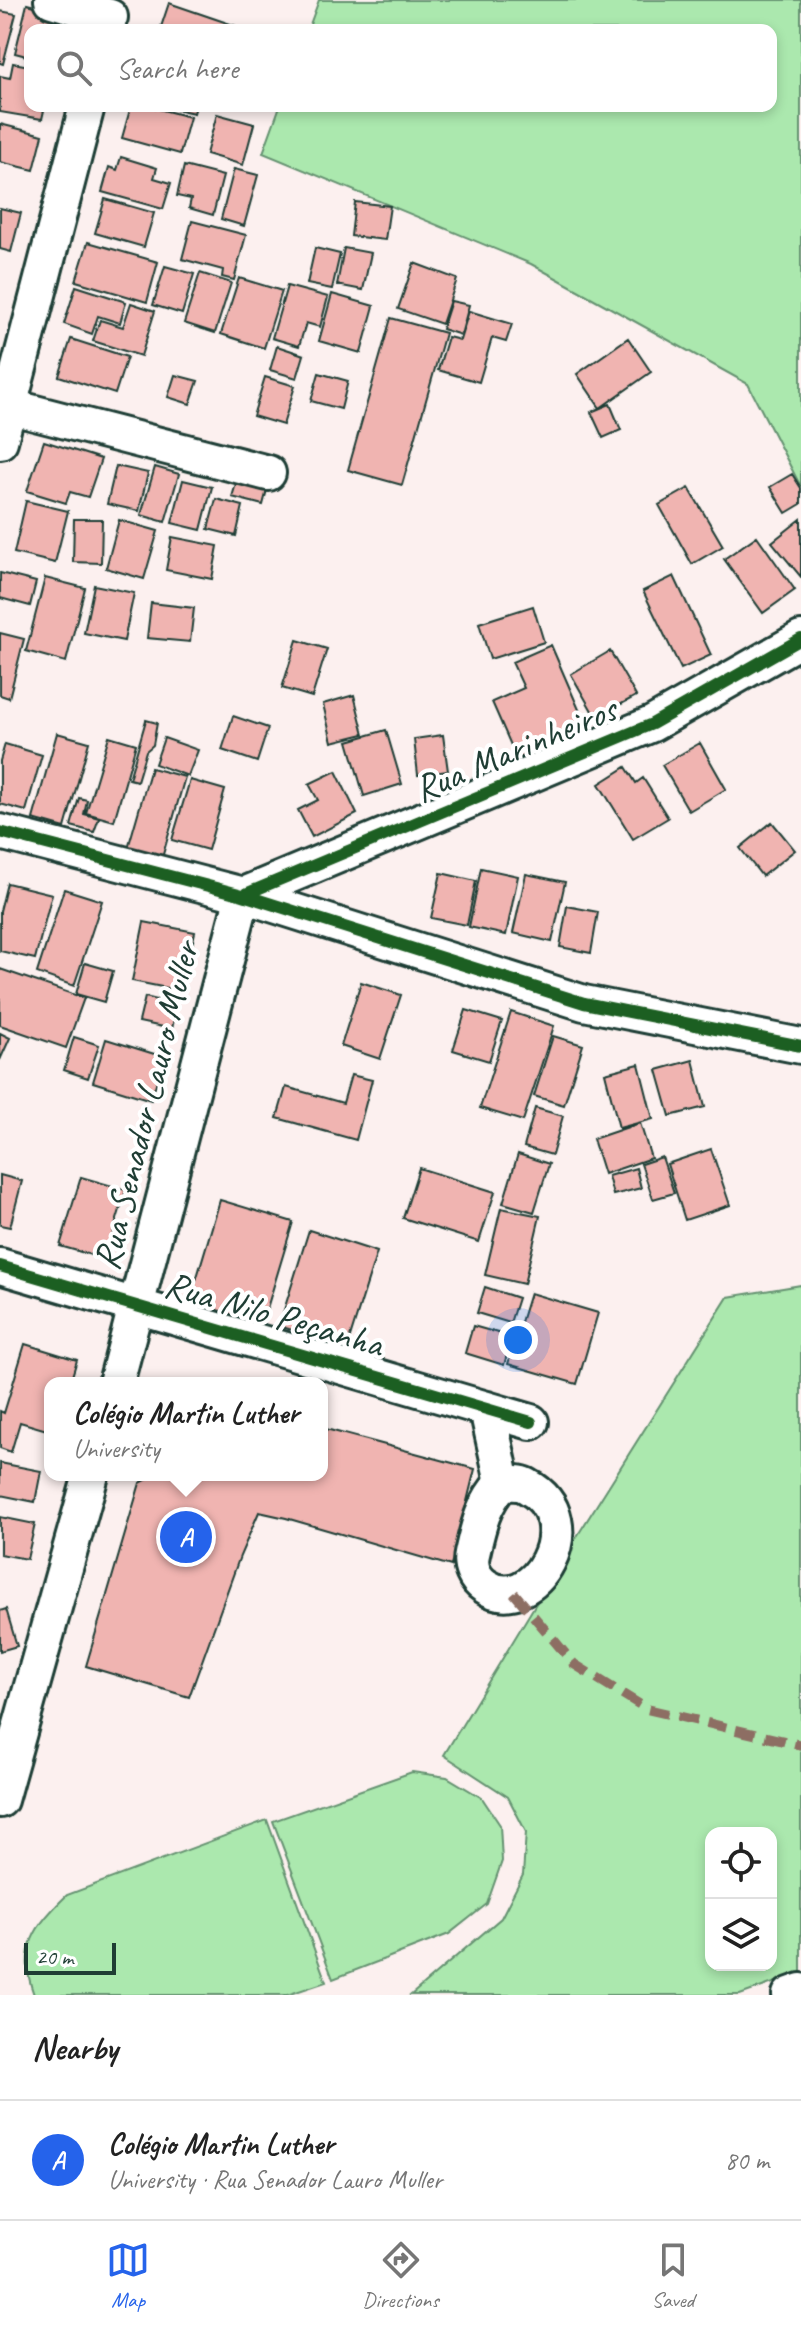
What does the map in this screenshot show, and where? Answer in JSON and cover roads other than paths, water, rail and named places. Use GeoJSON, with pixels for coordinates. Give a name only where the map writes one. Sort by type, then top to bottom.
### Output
{"type":"FeatureCollection","features":[{"type":"Feature","properties":{"kind":"street"},"geometry":{"type":"LineString","coordinates":[[52,0],[111,16]]}},
{"type":"Feature","properties":{"kind":"street"},"geometry":{"type":"LineString","coordinates":[[0,441],[5,406],[85,112]]}},
{"type":"Feature","properties":{"kind":"street"},"geometry":{"type":"LineString","coordinates":[[5,406],[268,473]]}},
{"type":"Feature","properties":{"kind":"street","name":"Rua Marinheiros"},"geometry":{"type":"LineString","coordinates":[[243,895],[652,724],[801,639]]}},
{"type":"Feature","properties":{"kind":"street"},"geometry":{"type":"LineString","coordinates":[[0,832],[243,895],[584,1003],[801,1046]]}},
{"type":"Feature","properties":{"kind":"street","name":"Rua Senador Lauro Muller"},"geometry":{"type":"LineString","coordinates":[[118,1377],[243,895]]}},
{"type":"Feature","properties":{"kind":"street","name":"Rua Nilo Peçanha"},"geometry":{"type":"LineString","coordinates":[[0,1266],[531,1422]]}},
{"type":"Feature","properties":{"kind":"street"},"geometry":{"type":"LineString","coordinates":[[487,1409],[503,1482]]}},
{"type":"Feature","properties":{"kind":"street"},"geometry":{"type":"LineString","coordinates":[[0,1800],[89,1481]]}},
{"type":"Feature","properties":{"kind":"street"},"geometry":{"type":"LineString","coordinates":[[790,1995],[801,1991]]}},
{"type":"Feature","properties":{"kind":"place","name":"Colégio Martin Luther"},"geometry":{"type":"Point","coordinates":[186,1537]}}]}
